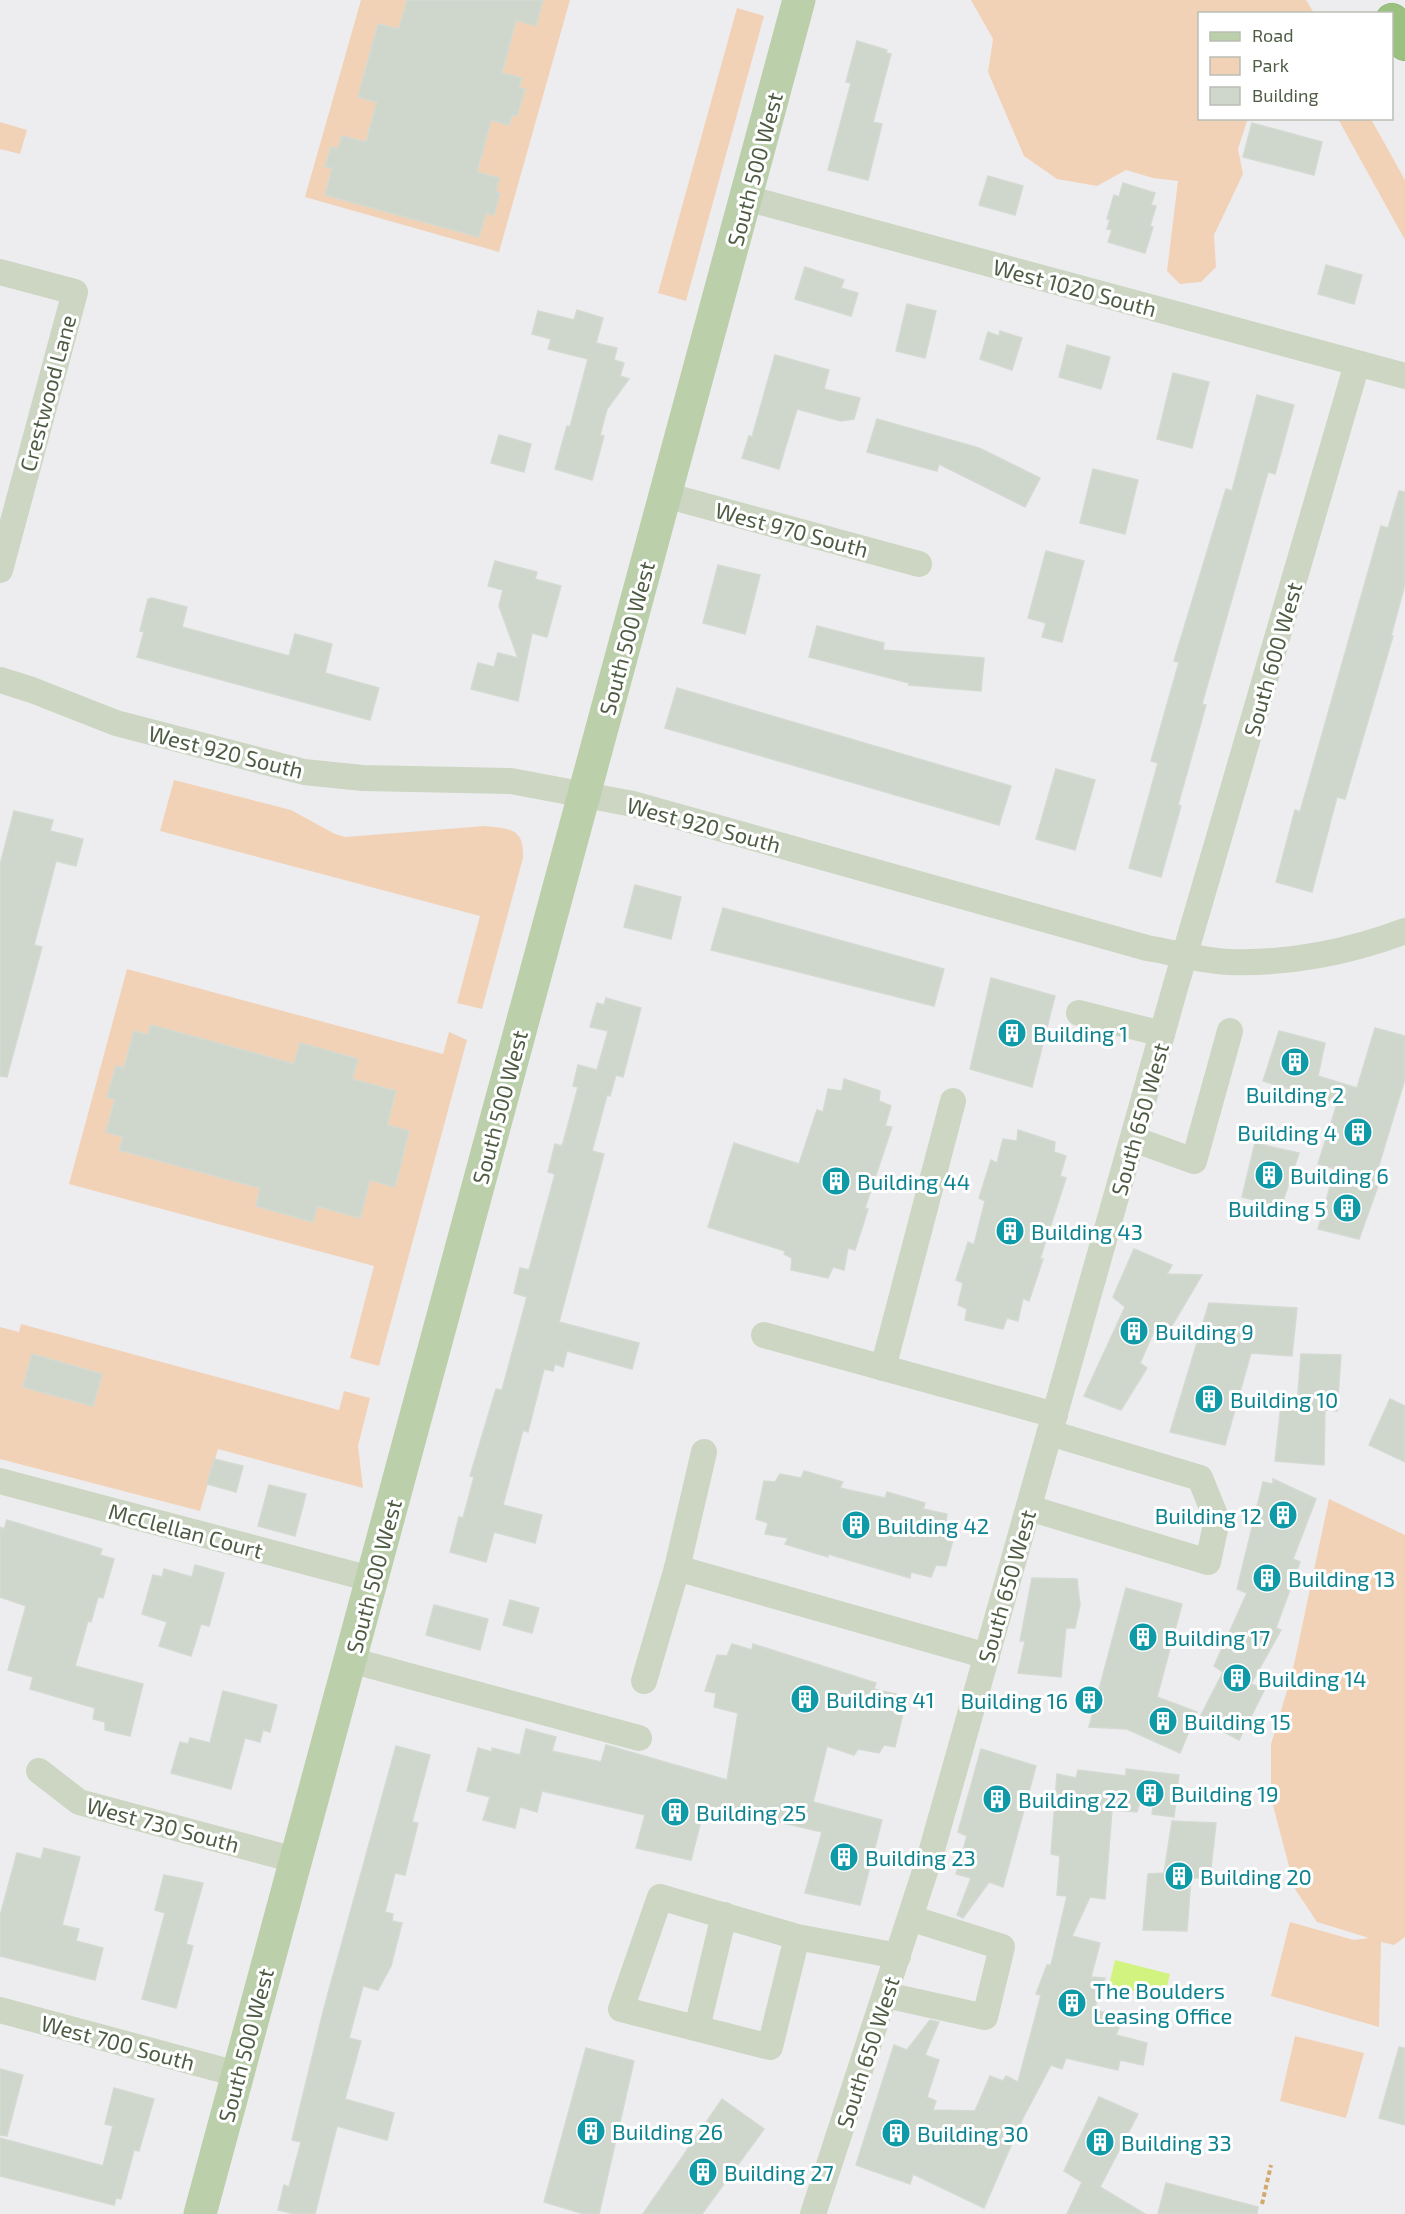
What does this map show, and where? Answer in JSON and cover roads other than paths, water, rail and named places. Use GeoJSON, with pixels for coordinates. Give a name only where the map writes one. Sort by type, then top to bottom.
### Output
{"type":"FeatureCollection","features":[{"type":"Feature","properties":{"kind":"highway"},"geometry":{"type":"LineString","coordinates":[[1393,22],[1405,44]]}},
{"type":"Feature","properties":{"kind":"main road","name":"South 500 West"},"geometry":{"type":"LineString","coordinates":[[200,2214],[799,0]]}},
{"type":"Feature","properties":{"kind":"street","name":"West 1020 South"},"geometry":{"type":"LineString","coordinates":[[746,198],[1405,376]]}},
{"type":"Feature","properties":{"kind":"street","name":"Crestwood Lane"},"geometry":{"type":"LineString","coordinates":[[0,272],[75,292],[0,570]]}},
{"type":"Feature","properties":{"kind":"street","name":"South 600 West"},"geometry":{"type":"LineString","coordinates":[[1187,955],[1357,364]]}},
{"type":"Feature","properties":{"kind":"street","name":"West 970 South"},"geometry":{"type":"LineString","coordinates":[[665,495],[919,564]]}},
{"type":"Feature","properties":{"kind":"street","name":"West 920 South"},"geometry":{"type":"LineString","coordinates":[[0,680],[116,723],[304,772],[363,778],[482,779],[583,793],[633,804],[1147,948],[1227,962],[1289,960],[1377,942],[1405,931]]}},
{"type":"Feature","properties":{"kind":"street","name":"South 650 West"},"geometry":{"type":"LineString","coordinates":[[813,2214],[910,1918],[987,1656],[1162,1034],[1187,955]]}},
{"type":"Feature","properties":{"kind":"street"},"geometry":{"type":"LineString","coordinates":[[1080,1013],[1162,1034]]}},
{"type":"Feature","properties":{"kind":"street"},"geometry":{"type":"LineString","coordinates":[[1133,1139],[1194,1161],[1230,1031]]}},
{"type":"Feature","properties":{"kind":"street"},"geometry":{"type":"LineString","coordinates":[[883,1368],[953,1101]]}},
{"type":"Feature","properties":{"kind":"street"},"geometry":{"type":"LineString","coordinates":[[764,1335],[883,1368],[1052,1424],[1200,1478],[1217,1520],[1209,1562],[1029,1508]]}},
{"type":"Feature","properties":{"kind":"street"},"geometry":{"type":"LineString","coordinates":[[644,1682],[677,1568],[704,1452]]}},
{"type":"Feature","properties":{"kind":"street","name":"McClellan Court"},"geometry":{"type":"LineString","coordinates":[[0,1482],[371,1579]]}},
{"type":"Feature","properties":{"kind":"street"},"geometry":{"type":"LineString","coordinates":[[677,1568],[987,1656]]}},
{"type":"Feature","properties":{"kind":"street"},"geometry":{"type":"LineString","coordinates":[[350,1660],[639,1738]]}},
{"type":"Feature","properties":{"kind":"street","name":"West 730 South"},"geometry":{"type":"LineString","coordinates":[[39,1771],[79,1802],[295,1860]]}},
{"type":"Feature","properties":{"kind":"street"},"geometry":{"type":"LineString","coordinates":[[797,1937],[770,2047],[621,2009],[660,1897],[797,1937],[898,1956]]}},
{"type":"Feature","properties":{"kind":"street"},"geometry":{"type":"LineString","coordinates":[[697,2028],[724,1916]]}},
{"type":"Feature","properties":{"kind":"street"},"geometry":{"type":"LineString","coordinates":[[886,1995],[985,2017],[1002,1947],[910,1918]]}},
{"type":"Feature","properties":{"kind":"street","name":"West 700 South"},"geometry":{"type":"LineString","coordinates":[[0,2010],[237,2074]]}},
{"type":"Feature","properties":{"kind":"place","name":"Building 1"},"geometry":{"type":"Point","coordinates":[1012,1033]}},
{"type":"Feature","properties":{"kind":"place","name":"Building 2"},"geometry":{"type":"Point","coordinates":[1295,1062]}},
{"type":"Feature","properties":{"kind":"place","name":"Building 4"},"geometry":{"type":"Point","coordinates":[1358,1132]}},
{"type":"Feature","properties":{"kind":"place","name":"Building 6"},"geometry":{"type":"Point","coordinates":[1269,1175]}},
{"type":"Feature","properties":{"kind":"place","name":"Building 44"},"geometry":{"type":"Point","coordinates":[836,1181]}},
{"type":"Feature","properties":{"kind":"place","name":"Building 5"},"geometry":{"type":"Point","coordinates":[1347,1208]}},
{"type":"Feature","properties":{"kind":"place","name":"Building 43"},"geometry":{"type":"Point","coordinates":[1010,1231]}},
{"type":"Feature","properties":{"kind":"place","name":"Building 9"},"geometry":{"type":"Point","coordinates":[1134,1331]}},
{"type":"Feature","properties":{"kind":"place","name":"Building 10"},"geometry":{"type":"Point","coordinates":[1209,1399]}},
{"type":"Feature","properties":{"kind":"place","name":"Building 12"},"geometry":{"type":"Point","coordinates":[1283,1515]}},
{"type":"Feature","properties":{"kind":"place","name":"Building 42"},"geometry":{"type":"Point","coordinates":[856,1525]}},
{"type":"Feature","properties":{"kind":"place","name":"Building 13"},"geometry":{"type":"Point","coordinates":[1267,1578]}},
{"type":"Feature","properties":{"kind":"place","name":"Building 17"},"geometry":{"type":"Point","coordinates":[1143,1637]}},
{"type":"Feature","properties":{"kind":"place","name":"Building 14"},"geometry":{"type":"Point","coordinates":[1237,1678]}},
{"type":"Feature","properties":{"kind":"place","name":"Building 41"},"geometry":{"type":"Point","coordinates":[805,1699]}},
{"type":"Feature","properties":{"kind":"place","name":"Building 16"},"geometry":{"type":"Point","coordinates":[1089,1700]}},
{"type":"Feature","properties":{"kind":"place","name":"Building 15"},"geometry":{"type":"Point","coordinates":[1163,1721]}},
{"type":"Feature","properties":{"kind":"place","name":"Building 19"},"geometry":{"type":"Point","coordinates":[1150,1793]}},
{"type":"Feature","properties":{"kind":"place","name":"Building 22"},"geometry":{"type":"Point","coordinates":[997,1799]}},
{"type":"Feature","properties":{"kind":"place","name":"Building 25"},"geometry":{"type":"Point","coordinates":[675,1812]}},
{"type":"Feature","properties":{"kind":"place","name":"Building 23"},"geometry":{"type":"Point","coordinates":[844,1857]}},
{"type":"Feature","properties":{"kind":"place","name":"Building 20"},"geometry":{"type":"Point","coordinates":[1179,1876]}},
{"type":"Feature","properties":{"kind":"place","name":"The Boulders Leasing Office"},"geometry":{"type":"Point","coordinates":[1072,2003]}},
{"type":"Feature","properties":{"kind":"place","name":"Building 26"},"geometry":{"type":"Point","coordinates":[591,2131]}},
{"type":"Feature","properties":{"kind":"place","name":"Building 30"},"geometry":{"type":"Point","coordinates":[896,2133]}},
{"type":"Feature","properties":{"kind":"place","name":"Building 33"},"geometry":{"type":"Point","coordinates":[1100,2142]}},
{"type":"Feature","properties":{"kind":"place","name":"Building 27"},"geometry":{"type":"Point","coordinates":[703,2172]}}]}
